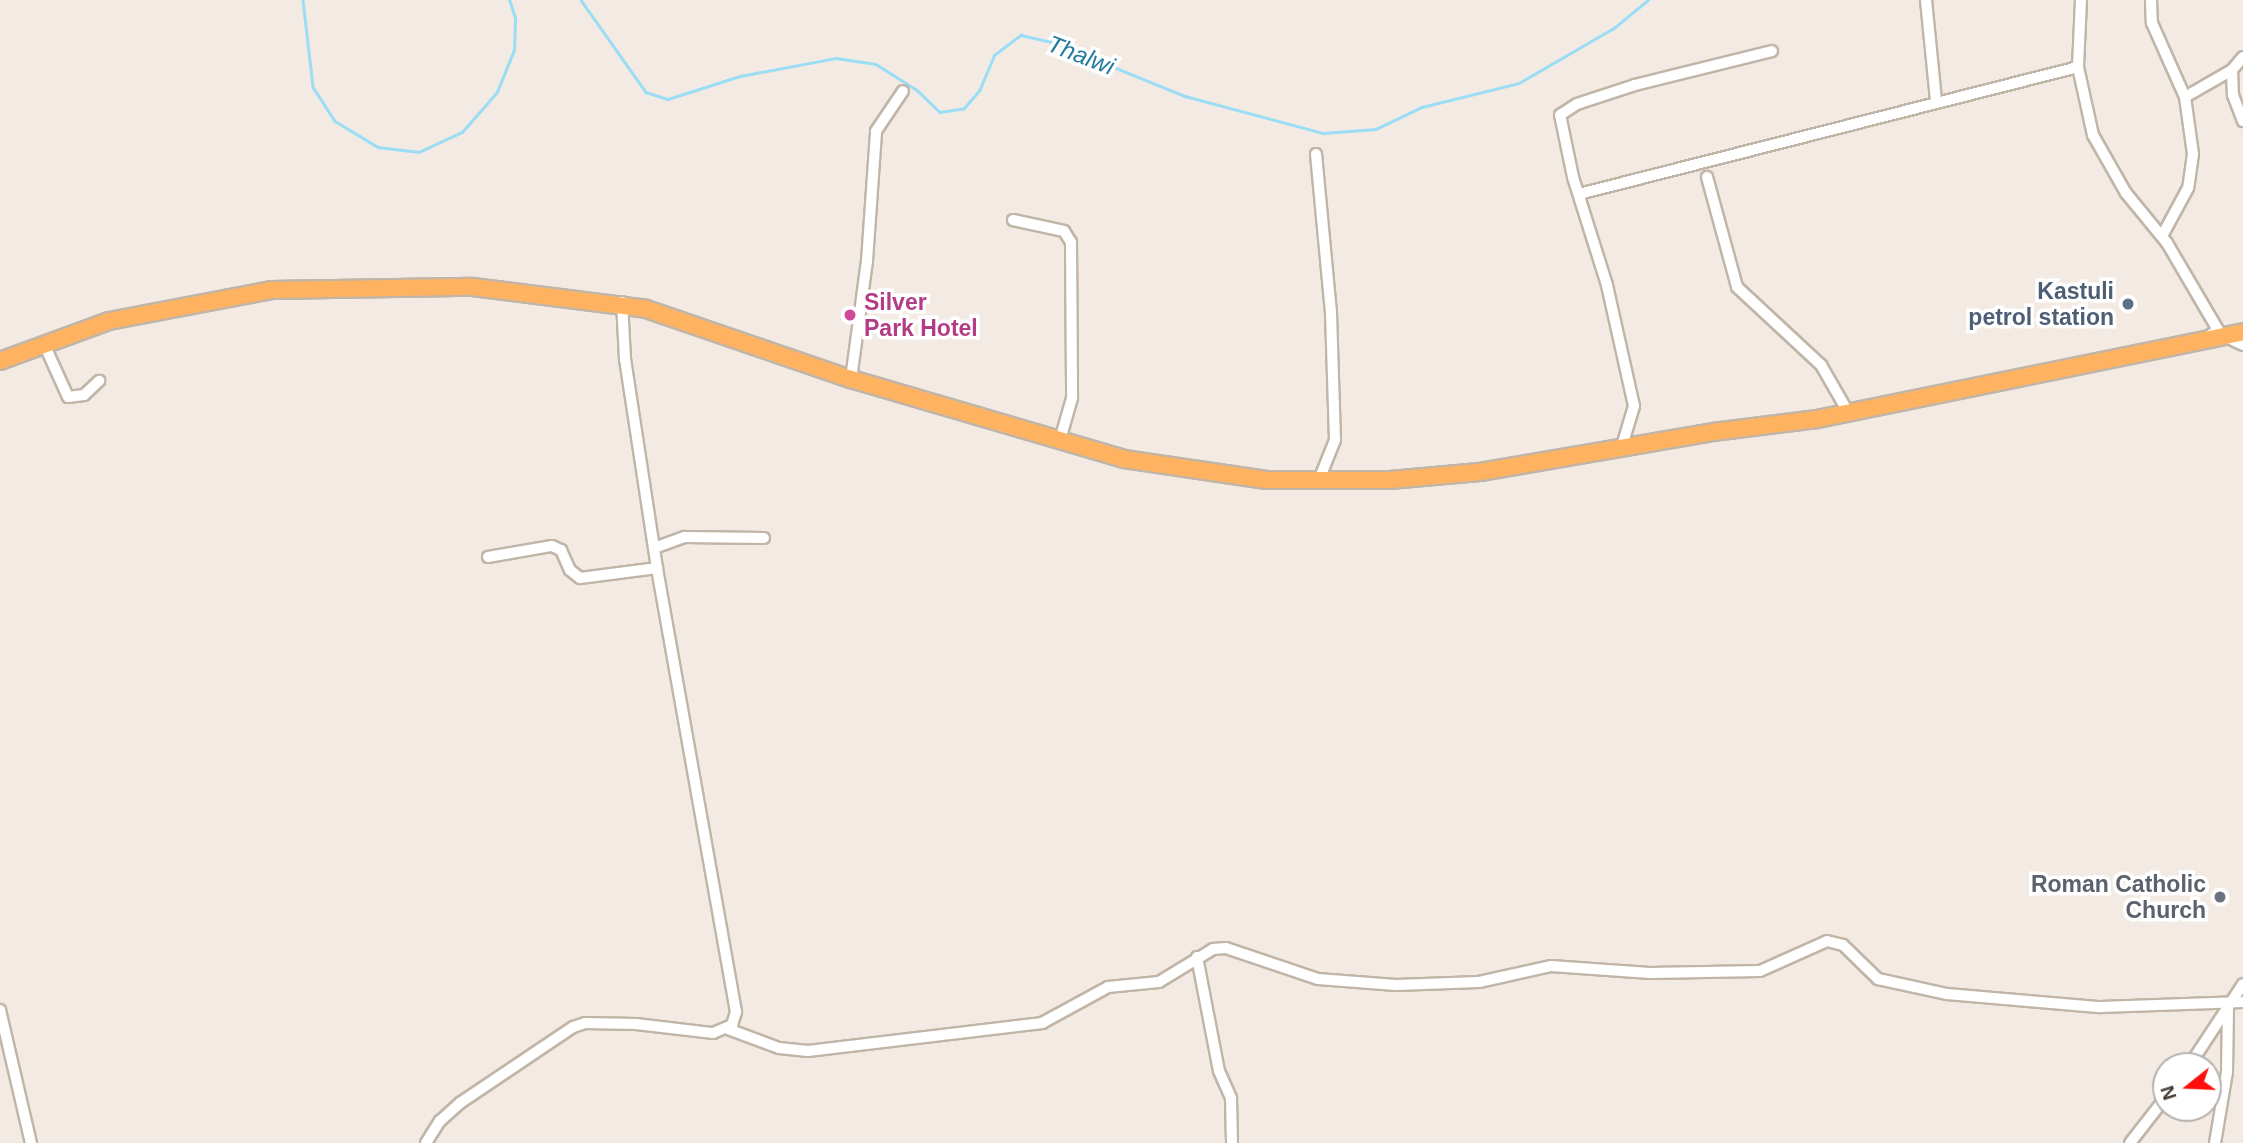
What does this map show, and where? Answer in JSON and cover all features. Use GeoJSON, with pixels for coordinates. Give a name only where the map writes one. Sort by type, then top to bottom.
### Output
{"type":"FeatureCollection","features":[{"type":"Feature","properties":{"kind":"highway"},"geometry":{"type":"LineString","coordinates":[[0,361],[109,321],[271,290],[473,287],[622,302],[852,379],[1124,458],[1220,474],[1319,480],[1435,478],[1848,412],[2243,332]]}},
{"type":"Feature","properties":{"kind":"street"},"geometry":{"type":"LineString","coordinates":[[1926,0],[1936,101]]}},
{"type":"Feature","properties":{"kind":"street"},"geometry":{"type":"LineString","coordinates":[[2081,0],[2078,67],[2098,148],[2126,193],[2162,236],[2218,330],[2204,339]]}},
{"type":"Feature","properties":{"kind":"street"},"geometry":{"type":"LineString","coordinates":[[2151,0],[2152,23],[2185,97],[2193,165],[2188,188],[2162,236]]}},
{"type":"Feature","properties":{"kind":"street"},"geometry":{"type":"LineString","coordinates":[[1622,446],[1634,406],[1607,285],[1561,129],[1563,111],[1635,85],[1772,51]]}},
{"type":"Feature","properties":{"kind":"street"},"geometry":{"type":"LineString","coordinates":[[2185,97],[2232,70],[2243,57]]}},
{"type":"Feature","properties":{"kind":"street"},"geometry":{"type":"LineString","coordinates":[[1579,194],[1794,142],[1936,101],[2078,67]]}},
{"type":"Feature","properties":{"kind":"street"},"geometry":{"type":"LineString","coordinates":[[2232,70],[2233,95],[2243,121]]}},
{"type":"Feature","properties":{"kind":"street"},"geometry":{"type":"LineString","coordinates":[[852,379],[867,261],[876,131],[903,91]]}},
{"type":"Feature","properties":{"kind":"street"},"geometry":{"type":"LineString","coordinates":[[1316,154],[1331,313],[1335,428],[1319,480]]}},
{"type":"Feature","properties":{"kind":"street"},"geometry":{"type":"LineString","coordinates":[[1707,177],[1737,287],[1821,365],[1848,412]]}},
{"type":"Feature","properties":{"kind":"street"},"geometry":{"type":"LineString","coordinates":[[1013,220],[1064,232],[1071,242],[1072,398],[1060,440]]}},
{"type":"Feature","properties":{"kind":"street"},"geometry":{"type":"LineString","coordinates":[[622,302],[625,359],[657,568],[736,1012],[728,1029]]}},
{"type":"Feature","properties":{"kind":"street"},"geometry":{"type":"LineString","coordinates":[[2224,336],[2243,345]]}},
{"type":"Feature","properties":{"kind":"street"},"geometry":{"type":"LineString","coordinates":[[44,344],[68,397],[83,395],[99,381]]}},
{"type":"Feature","properties":{"kind":"street"},"geometry":{"type":"LineString","coordinates":[[654,548],[685,537],[764,538]]}},
{"type":"Feature","properties":{"kind":"street"},"geometry":{"type":"LineString","coordinates":[[488,557],[552,546],[561,550],[570,570],[580,578],[657,568]]}},
{"type":"Feature","properties":{"kind":"street"},"geometry":{"type":"LineString","coordinates":[[426,1143],[460,1103],[573,1027],[585,1023],[703,1033],[728,1029],[779,1048],[808,1051],[1042,1023],[1108,987],[1159,982],[1197,957],[1226,948],[1342,984],[1420,985],[1479,982],[1551,966],[1639,972],[1760,971],[1827,941],[1843,945],[1878,979],[1947,994],[2100,1007],[2235,1004]]}},
{"type":"Feature","properties":{"kind":"street"},"geometry":{"type":"LineString","coordinates":[[1197,957],[1219,1071],[1231,1098],[1232,1143]]}},
{"type":"Feature","properties":{"kind":"street"},"geometry":{"type":"LineString","coordinates":[[2199,1052],[2235,1004],[2243,984]]}},
{"type":"Feature","properties":{"kind":"street"},"geometry":{"type":"LineString","coordinates":[[2215,1143],[2235,1004]]}},
{"type":"Feature","properties":{"kind":"street"},"geometry":{"type":"LineString","coordinates":[[0,1010],[31,1143]]}},
{"type":"Feature","properties":{"kind":"street"},"geometry":{"type":"LineString","coordinates":[[2130,1143],[2152,1115]]}},
{"type":"Feature","properties":{"kind":"waterway","name":"Thalwi"},"geometry":{"type":"LineString","coordinates":[[303,0],[313,87],[335,121],[378,147],[419,152],[462,132],[497,92],[514,50],[515,18],[509,0]]}},
{"type":"Feature","properties":{"kind":"waterway","name":"Thalwi"},"geometry":{"type":"LineString","coordinates":[[581,0],[646,92],[668,99],[740,76],[836,58],[876,64],[917,90],[940,112],[964,108],[979,91],[994,55],[1021,35],[1052,42],[1185,96],[1323,133],[1376,129],[1422,107],[1519,83],[1614,28],[1648,0]]}},
{"type":"Feature","properties":{"kind":"place","name":"Kastuli petrol station"},"geometry":{"type":"Point","coordinates":[2128,304]}},
{"type":"Feature","properties":{"kind":"place","name":"Silver Park Hotel"},"geometry":{"type":"Point","coordinates":[850,315]}},
{"type":"Feature","properties":{"kind":"place","name":"Roman Catholic Church"},"geometry":{"type":"Point","coordinates":[2220,897]}}]}
